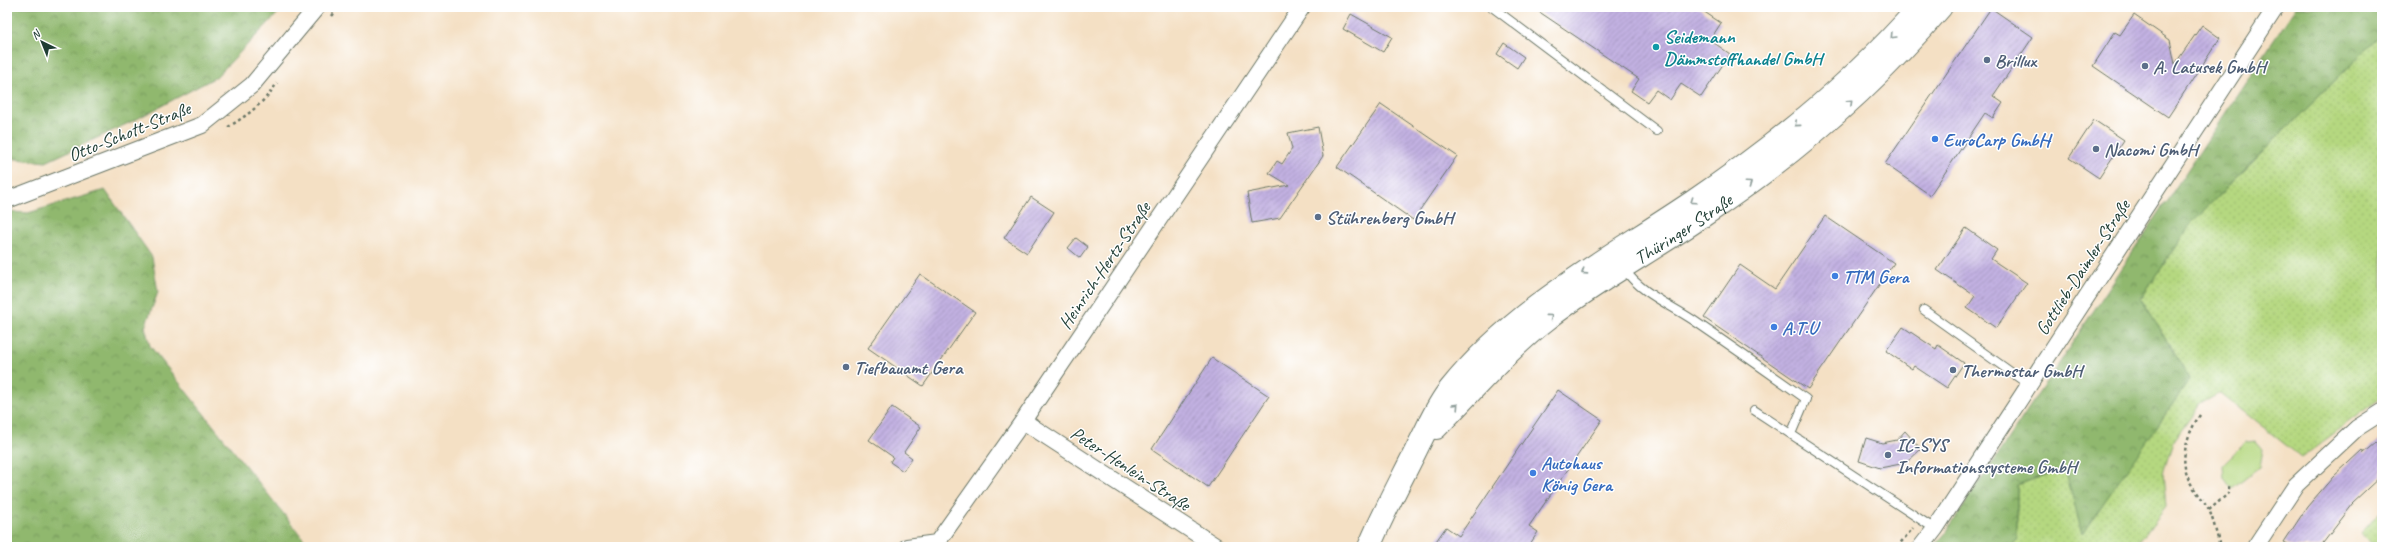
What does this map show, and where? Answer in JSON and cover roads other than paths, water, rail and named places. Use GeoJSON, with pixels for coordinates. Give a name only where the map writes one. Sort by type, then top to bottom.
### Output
{"type":"FeatureCollection","features":[{"type":"Feature","properties":{"kind":"main road","name":"Thüringer Straße"},"geometry":{"type":"LineString","coordinates":[[1369,547],[1388,502],[1419,444],[1521,340],[1619,260],[1760,154],[1842,86],[1870,60],[1919,7]]}},
{"type":"Feature","properties":{"kind":"main road","name":"Thüringer Straße"},"geometry":{"type":"LineString","coordinates":[[1619,260],[1701,218],[1807,140],[1882,72],[1942,7]]}},
{"type":"Feature","properties":{"kind":"street","name":"Otto-Schott-Straße"},"geometry":{"type":"LineString","coordinates":[[7,200],[202,125],[252,85],[317,7]]}},
{"type":"Feature","properties":{"kind":"street","name":"Heinrich-Hertz-Straße"},"geometry":{"type":"LineString","coordinates":[[907,547],[936,545],[1023,421],[1302,7]]}},
{"type":"Feature","properties":{"kind":"street","name":"Gottlieb-Daimler-Straße"},"geometry":{"type":"LineString","coordinates":[[1921,547],[1935,529],[2276,7]]}},
{"type":"Feature","properties":{"kind":"street"},"geometry":{"type":"LineString","coordinates":[[2255,547],[2296,485],[2357,428],[2382,412]]}},
{"type":"Feature","properties":{"kind":"street","name":"Peter-Henlein-Straße"},"geometry":{"type":"LineString","coordinates":[[1023,421],[1217,547]]}},
{"type":"Feature","properties":{"kind":"lane"},"geometry":{"type":"LineString","coordinates":[[1492,7],[1657,131]]}},
{"type":"Feature","properties":{"kind":"lane"},"geometry":{"type":"LineString","coordinates":[[1619,260],[1632,280],[1644,290],[1691,318],[1806,399],[1791,434]]}},
{"type":"Feature","properties":{"kind":"lane"},"geometry":{"type":"LineString","coordinates":[[1924,310],[2029,385]]}},
{"type":"Feature","properties":{"kind":"lane"},"geometry":{"type":"LineString","coordinates":[[1754,410],[1935,529]]}},
{"type":"Feature","properties":{"kind":"place","name":"Seidemann Dämmstoffhandel GmbH"},"geometry":{"type":"Point","coordinates":[1656,47]}},
{"type":"Feature","properties":{"kind":"place","name":"Brillux"},"geometry":{"type":"Point","coordinates":[1987,60]}},
{"type":"Feature","properties":{"kind":"place","name":"A. Latusek GmbH"},"geometry":{"type":"Point","coordinates":[2145,66]}},
{"type":"Feature","properties":{"kind":"place","name":"EuroCarp GmbH"},"geometry":{"type":"Point","coordinates":[1935,139]}},
{"type":"Feature","properties":{"kind":"place","name":"Nacomi GmbH"},"geometry":{"type":"Point","coordinates":[2096,149]}},
{"type":"Feature","properties":{"kind":"place","name":"Stührenberg GmbH"},"geometry":{"type":"Point","coordinates":[1318,217]}},
{"type":"Feature","properties":{"kind":"place","name":"TTM Gera"},"geometry":{"type":"Point","coordinates":[1835,276]}},
{"type":"Feature","properties":{"kind":"place","name":"A.T.U"},"geometry":{"type":"Point","coordinates":[1774,327]}},
{"type":"Feature","properties":{"kind":"place","name":"Tiefbauamt Gera"},"geometry":{"type":"Point","coordinates":[846,367]}},
{"type":"Feature","properties":{"kind":"place","name":"Thermostar GmbH"},"geometry":{"type":"Point","coordinates":[1953,370]}},
{"type":"Feature","properties":{"kind":"place","name":"IC-SYS Informationssysteme GmbH"},"geometry":{"type":"Point","coordinates":[1888,455]}},
{"type":"Feature","properties":{"kind":"place","name":"Autohaus König Gera"},"geometry":{"type":"Point","coordinates":[1533,473]}}]}
